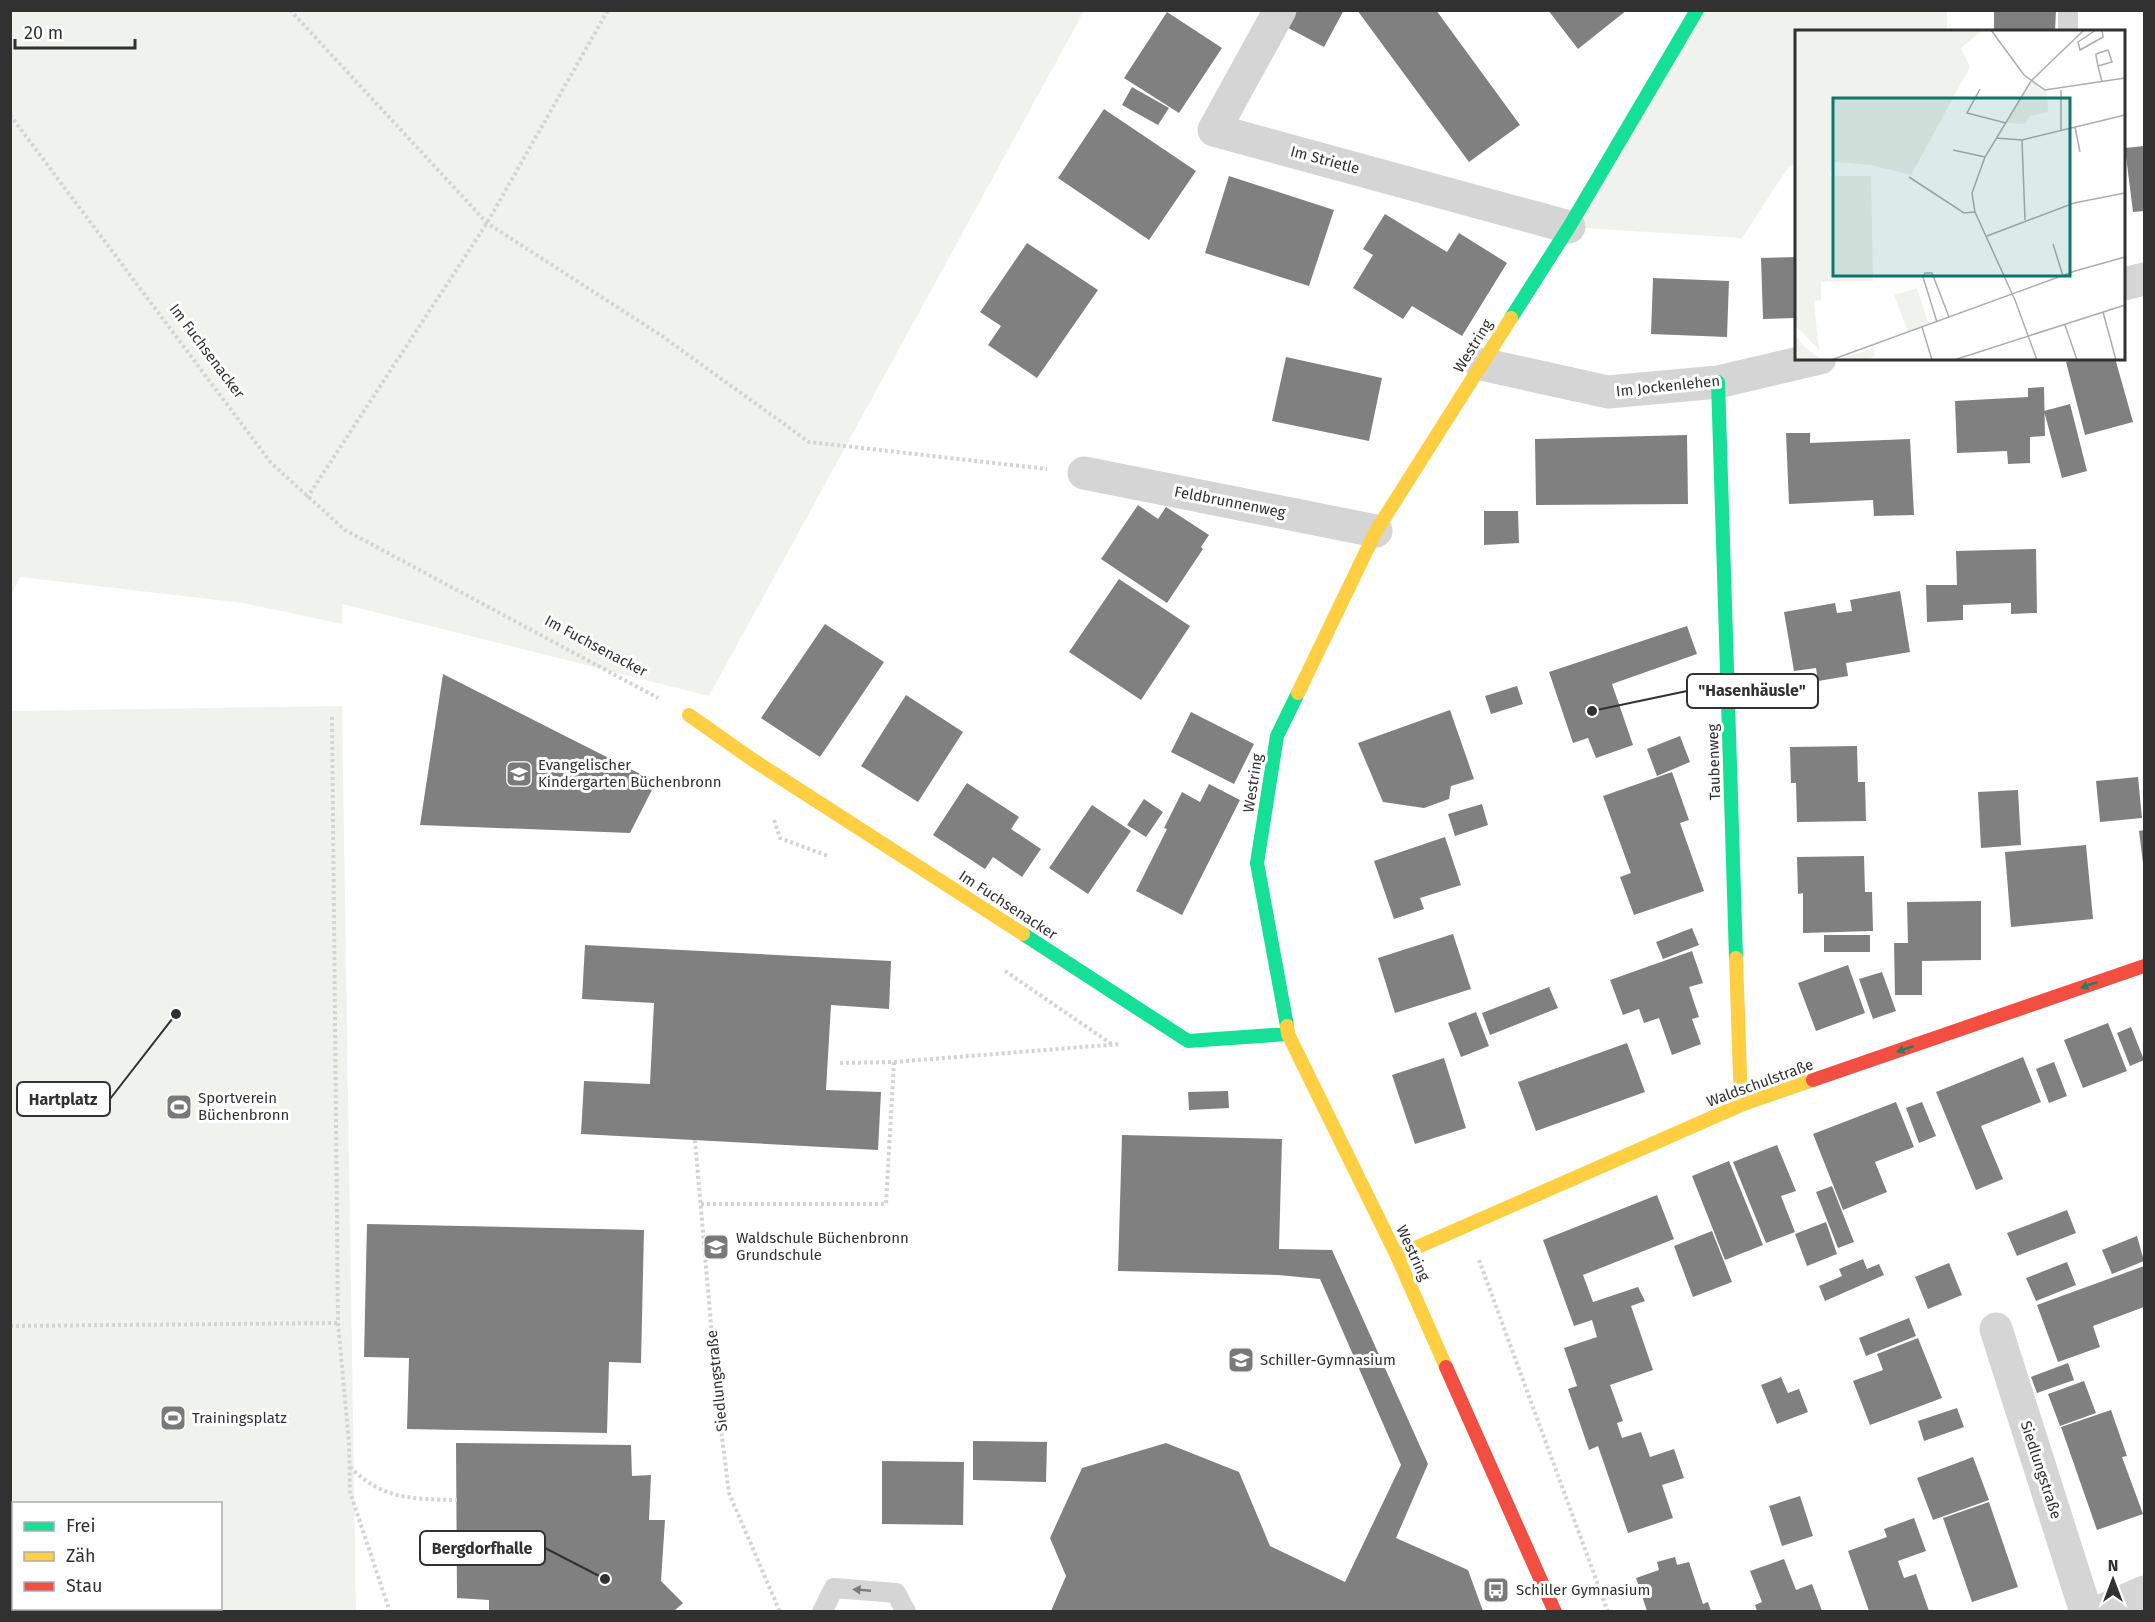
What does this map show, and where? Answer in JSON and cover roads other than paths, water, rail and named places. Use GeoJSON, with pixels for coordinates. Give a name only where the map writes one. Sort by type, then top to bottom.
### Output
{"type":"FeatureCollection","features":[{"type":"Feature","properties":{"kind":"street","name":"Im Strietle"},"geometry":{"type":"LineString","coordinates":[[1280,10],[1214,130],[1569,227]]}},
{"type":"Feature","properties":{"kind":"street","name":"Westring"},"geometry":{"type":"LineString","coordinates":[[1555,1611],[1397,1256],[1288,1034],[1257,863],[1277,736],[1376,531],[1569,227],[1697,10]]}},
{"type":"Feature","properties":{"kind":"street"},"geometry":{"type":"LineString","coordinates":[[2125,284],[2145,279]]}},
{"type":"Feature","properties":{"kind":"street","name":"Im Jockenlehen"},"geometry":{"type":"LineString","coordinates":[[1481,364],[1608,393],[1718,382],[1812,360]]}},
{"type":"Feature","properties":{"kind":"street","name":"Taubenweg"},"geometry":{"type":"LineString","coordinates":[[1718,382],[1741,1105]]}},
{"type":"Feature","properties":{"kind":"street","name":"Feldbrunnenweg"},"geometry":{"type":"LineString","coordinates":[[1084,473],[1376,531]]}},
{"type":"Feature","properties":{"kind":"street","name":"Im Fuchsenacker"},"geometry":{"type":"LineString","coordinates":[[689,715],[753,760],[1188,1041],[1288,1034]]}},
{"type":"Feature","properties":{"kind":"street","name":"Waldschulstraße"},"geometry":{"type":"LineString","coordinates":[[1397,1256],[1741,1105],[2145,966]]}},
{"type":"Feature","properties":{"kind":"street","name":"Siedlungstraße"},"geometry":{"type":"LineString","coordinates":[[1996,1329],[2086,1611]]}},
{"type":"Feature","properties":{"kind":"street"},"geometry":{"type":"LineString","coordinates":[[2099,1611],[2145,1592]]}},
{"type":"Feature","properties":{"kind":"lane"},"geometry":{"type":"LineString","coordinates":[[2068,10],[2068,30]]}},
{"type":"Feature","properties":{"kind":"lane"},"geometry":{"type":"LineString","coordinates":[[822,1611],[834,1588],[896,1593],[906,1611]]}},
{"type":"Feature","properties":{"kind":"place","name":"\"Hasenhäusle\""},"geometry":{"type":"Point","coordinates":[1592,711]}},
{"type":"Feature","properties":{"kind":"place","name":"Evangelischer Kindergarten Büchenbronn"},"geometry":{"type":"Point","coordinates":[519,774]}},
{"type":"Feature","properties":{"kind":"place","name":"Hartplatz"},"geometry":{"type":"Point","coordinates":[176,1014]}},
{"type":"Feature","properties":{"kind":"place","name":"Sportverein Büchenbronn"},"geometry":{"type":"Point","coordinates":[179,1107]}},
{"type":"Feature","properties":{"kind":"place","name":"Waldschule Büchenbronn Grundschule"},"geometry":{"type":"Point","coordinates":[716,1247]}},
{"type":"Feature","properties":{"kind":"place","name":"Schiller-Gymnasium"},"geometry":{"type":"Point","coordinates":[1241,1360]}},
{"type":"Feature","properties":{"kind":"place","name":"Trainingsplatz"},"geometry":{"type":"Point","coordinates":[173,1418]}},
{"type":"Feature","properties":{"kind":"place","name":"Bergdorfhalle"},"geometry":{"type":"Point","coordinates":[605,1579]}},
{"type":"Feature","properties":{"kind":"place","name":"Schiller Gymnasium"},"geometry":{"type":"Point","coordinates":[1496,1590]}}]}
